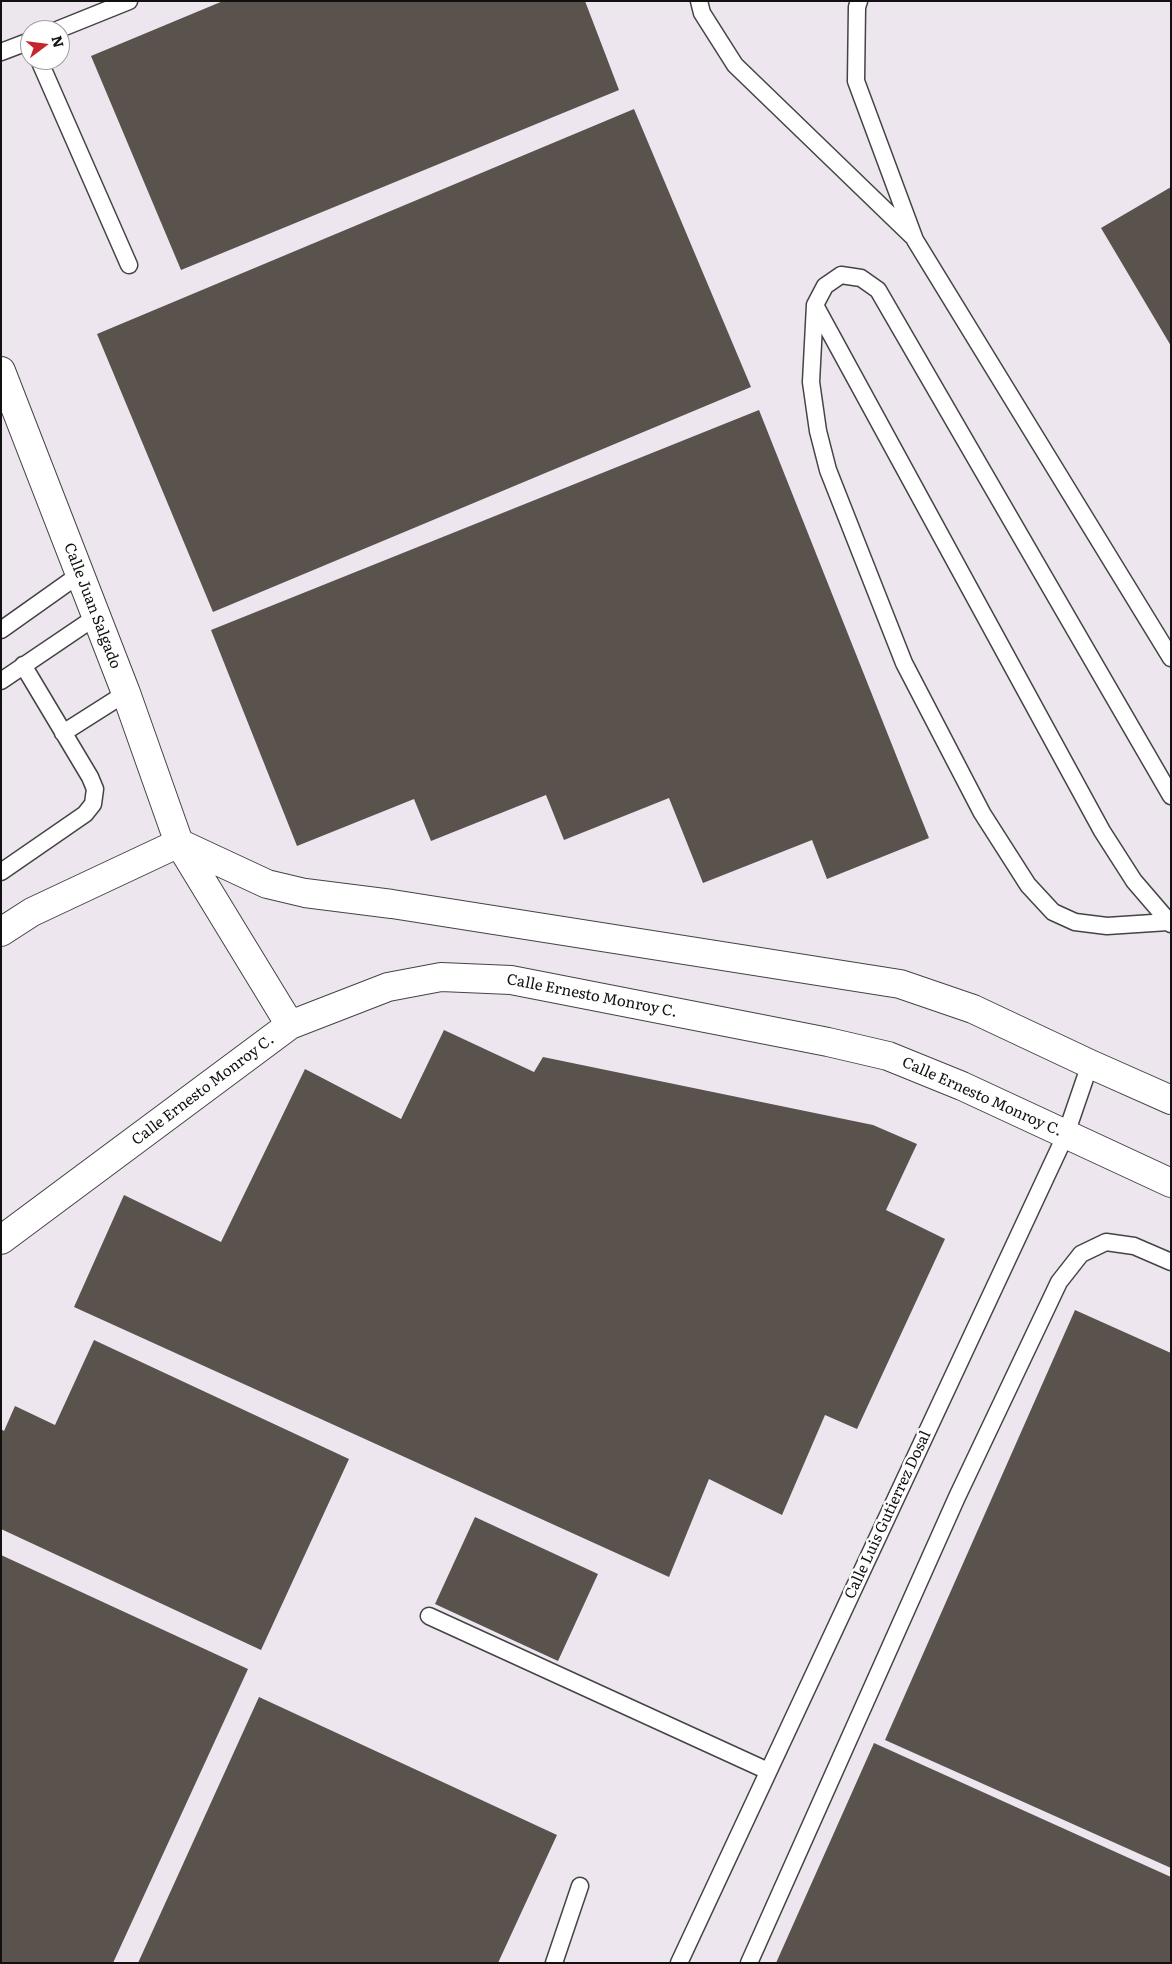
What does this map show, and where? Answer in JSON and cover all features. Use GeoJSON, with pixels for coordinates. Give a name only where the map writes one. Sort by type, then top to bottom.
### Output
{"type":"FeatureCollection","features":[{"type":"Feature","properties":{"kind":"street","name":"Calle Juan Salgado"},"geometry":{"type":"LineString","coordinates":[[1,371],[126,693],[178,843],[290,1025]]}},
{"type":"Feature","properties":{"kind":"street"},"geometry":{"type":"LineString","coordinates":[[1,932],[32,912],[178,843],[266,884],[305,893],[392,904],[900,984],[973,1009],[1171,1100]]}},
{"type":"Feature","properties":{"kind":"street","name":"Calle Ernesto Monroy C."},"geometry":{"type":"LineString","coordinates":[[1,1240],[290,1025],[388,987],[441,977],[511,980],[828,1042],[888,1056],[962,1086],[1171,1183]]}},
{"type":"Feature","properties":{"kind":"lane"},"geometry":{"type":"LineString","coordinates":[[70,25],[129,1]]}},
{"type":"Feature","properties":{"kind":"lane"},"geometry":{"type":"LineString","coordinates":[[699,1],[702,13],[735,64],[915,240]]}},
{"type":"Feature","properties":{"kind":"lane"},"geometry":{"type":"LineString","coordinates":[[859,1],[857,7],[856,81],[915,240],[1171,658]]}},
{"type":"Feature","properties":{"kind":"lane"},"geometry":{"type":"LineString","coordinates":[[1,52],[20,45]]}},
{"type":"Feature","properties":{"kind":"lane"},"geometry":{"type":"LineString","coordinates":[[43,70],[129,265]]}},
{"type":"Feature","properties":{"kind":"lane"},"geometry":{"type":"LineString","coordinates":[[1170,923],[1107,926],[1075,922],[1054,912],[1028,885],[982,813],[904,663],[828,470],[818,431],[811,382],[815,306],[825,286],[841,275],[861,278],[878,290],[1171,796]]}},
{"type":"Feature","properties":{"kind":"lane"},"geometry":{"type":"LineString","coordinates":[[815,306],[1102,831],[1134,881],[1170,923]]}},
{"type":"Feature","properties":{"kind":"lane"},"geometry":{"type":"LineString","coordinates":[[1,630],[80,574]]}},
{"type":"Feature","properties":{"kind":"lane"},"geometry":{"type":"LineString","coordinates":[[1,681],[97,616]]}},
{"type":"Feature","properties":{"kind":"lane"},"geometry":{"type":"LineString","coordinates":[[1,872],[85,814],[93,804],[95,789],[90,776],[23,665]]}},
{"type":"Feature","properties":{"kind":"lane"},"geometry":{"type":"LineString","coordinates":[[63,733],[126,693]]}},
{"type":"Feature","properties":{"kind":"lane","name":"Calle Luis Gutierrez Dosal"},"geometry":{"type":"LineString","coordinates":[[679,1963],[1066,1134],[1090,1064]]}},
{"type":"Feature","properties":{"kind":"lane"},"geometry":{"type":"LineString","coordinates":[[748,1963],[957,1497],[1059,1282],[1081,1254],[1106,1242],[1134,1246],[1171,1262]]}},
{"type":"Feature","properties":{"kind":"lane"},"geometry":{"type":"LineString","coordinates":[[429,1616],[768,1771]]}},
{"type":"Feature","properties":{"kind":"lane"},"geometry":{"type":"LineString","coordinates":[[554,1963],[580,1886]]}},
{"type":"Feature","properties":{"kind":"shaded area"},"geometry":{"type":"Polygon","coordinates":[[[1,1],[1171,1],[1171,1963],[1,1963],[1,1]]]}},
{"type":"Feature","properties":{"kind":"building"},"geometry":{"type":"Polygon","coordinates":[[[223,1],[585,1],[619,90],[181,270],[91,56],[223,1]]]}},
{"type":"Feature","properties":{"kind":"building"},"geometry":{"type":"Polygon","coordinates":[[[634,109],[751,387],[213,612],[97,334],[634,109]]]}},
{"type":"Feature","properties":{"kind":"building"},"geometry":{"type":"Polygon","coordinates":[[[1171,187],[1171,346],[1101,228],[1171,187]]]}},
{"type":"Feature","properties":{"kind":"building"},"geometry":{"type":"Polygon","coordinates":[[[759,410],[929,838],[827,879],[812,840],[703,883],[669,798],[564,840],[546,795],[431,841],[414,799],[297,846],[211,630],[759,410]]]}},
{"type":"Feature","properties":{"kind":"building"},"geometry":{"type":"Polygon","coordinates":[[[444,1030],[534,1072],[543,1057],[873,1125],[917,1144],[886,1210],[945,1239],[857,1429],[825,1415],[782,1515],[709,1479],[669,1577],[74,1307],[124,1195],[221,1242],[305,1069],[401,1119],[444,1030]]]}},
{"type":"Feature","properties":{"kind":"building"},"geometry":{"type":"Polygon","coordinates":[[[1075,1310],[1171,1353],[1171,1868],[885,1740],[1075,1310]]]}},
{"type":"Feature","properties":{"kind":"building"},"geometry":{"type":"Polygon","coordinates":[[[94,1340],[349,1459],[261,1650],[1,1529],[1,1429],[4,1431],[15,1406],[55,1425],[94,1340]]]}},
{"type":"Feature","properties":{"kind":"building"},"geometry":{"type":"Polygon","coordinates":[[[475,1517],[598,1574],[558,1661],[435,1604],[475,1517]]]}},
{"type":"Feature","properties":{"kind":"building"},"geometry":{"type":"Polygon","coordinates":[[[1,1555],[248,1669],[113,1963],[1,1963],[1,1555]]]}},
{"type":"Feature","properties":{"kind":"building"},"geometry":{"type":"Polygon","coordinates":[[[259,1697],[557,1835],[498,1963],[138,1963],[259,1697]]]}},
{"type":"Feature","properties":{"kind":"building"},"geometry":{"type":"Polygon","coordinates":[[[874,1743],[1171,1877],[1171,1963],[776,1963],[874,1743]]]}}]}
